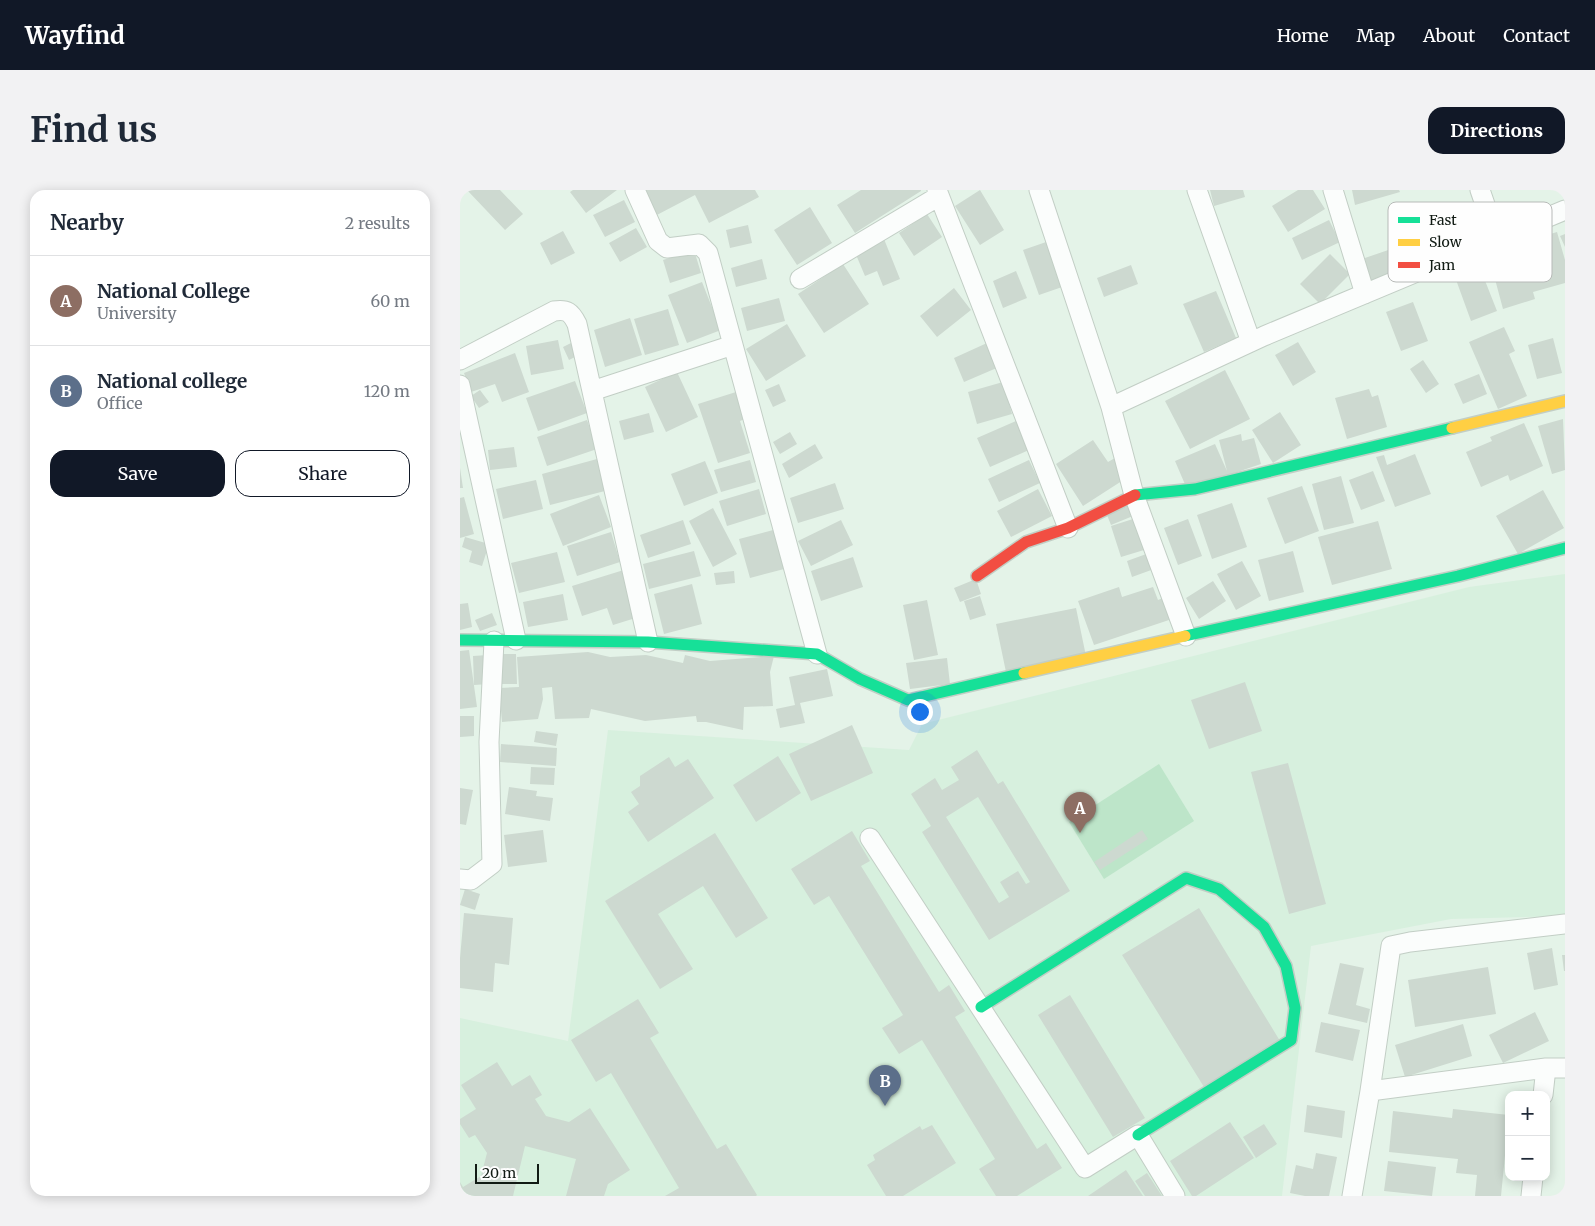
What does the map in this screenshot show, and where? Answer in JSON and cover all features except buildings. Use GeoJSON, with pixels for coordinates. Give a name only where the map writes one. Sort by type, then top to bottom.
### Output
{"type":"FeatureCollection","features":[{"type":"Feature","properties":{"kind":"street"},"geometry":{"type":"LineString","coordinates":[[635,190],[658,241],[667,248],[699,244],[708,253],[817,654]]}},
{"type":"Feature","properties":{"kind":"street"},"geometry":{"type":"LineString","coordinates":[[1040,190],[1111,407],[1134,495],[1186,636]]}},
{"type":"Feature","properties":{"kind":"street"},"geometry":{"type":"LineString","coordinates":[[1197,190],[1251,342]]}},
{"type":"Feature","properties":{"kind":"street"},"geometry":{"type":"LineString","coordinates":[[1333,190],[1365,294]]}},
{"type":"Feature","properties":{"kind":"street"},"geometry":{"type":"LineString","coordinates":[[1480,190],[1484,202]]}},
{"type":"Feature","properties":{"kind":"street"},"geometry":{"type":"LineString","coordinates":[[800,279],[938,193],[1068,528]]}},
{"type":"Feature","properties":{"kind":"street"},"geometry":{"type":"LineString","coordinates":[[1552,216],[1565,210]]}},
{"type":"Feature","properties":{"kind":"street"},"geometry":{"type":"LineString","coordinates":[[1111,407],[1251,342],[1394,282]]}},
{"type":"Feature","properties":{"kind":"street"},"geometry":{"type":"LineString","coordinates":[[460,360],[554,311],[564,309],[572,314],[577,324],[648,642]]}},
{"type":"Feature","properties":{"kind":"street"},"geometry":{"type":"LineString","coordinates":[[592,391],[733,345]]}},
{"type":"Feature","properties":{"kind":"street"},"geometry":{"type":"LineString","coordinates":[[460,385],[516,640]]}},
{"type":"Feature","properties":{"kind":"street"},"geometry":{"type":"LineString","coordinates":[[977,576],[1026,542],[1068,528],[1134,495],[1195,489],[1565,401]]}},
{"type":"Feature","properties":{"kind":"street"},"geometry":{"type":"LineString","coordinates":[[460,640],[648,642],[817,654],[860,678],[908,700],[1458,576],[1565,548]]}},
{"type":"Feature","properties":{"kind":"street"},"geometry":{"type":"LineString","coordinates":[[460,879],[471,880],[492,864],[489,742],[494,640]]}},
{"type":"Feature","properties":{"kind":"street"},"geometry":{"type":"LineString","coordinates":[[870,838],[1085,1168],[1291,1040],[1295,1008],[1286,966],[1264,927],[1219,889],[1186,878],[981,1007]]}},
{"type":"Feature","properties":{"kind":"street"},"geometry":{"type":"LineString","coordinates":[[1352,1196],[1370,1091],[1391,946],[1410,942],[1565,924]]}},
{"type":"Feature","properties":{"kind":"street"},"geometry":{"type":"LineString","coordinates":[[1370,1091],[1546,1068],[1565,1068]]}},
{"type":"Feature","properties":{"kind":"street"},"geometry":{"type":"LineString","coordinates":[[1543,1091],[1546,1068]]}},
{"type":"Feature","properties":{"kind":"street"},"geometry":{"type":"LineString","coordinates":[[1138,1135],[1175,1196]]}},
{"type":"Feature","properties":{"kind":"street"},"geometry":{"type":"LineString","coordinates":[[1531,1196],[1533,1181]]}},
{"type":"Feature","properties":{"kind":"shaded area"},"geometry":{"type":"Polygon","coordinates":[[[1565,574],[1565,916],[1451,919],[1311,946],[1282,1196],[460,1196],[460,1018],[568,1041],[608,730],[909,750],[922,724],[1469,587],[1565,574]]]}},
{"type":"Feature","properties":{"kind":"shaded area"},"geometry":{"type":"Polygon","coordinates":[[[1159,764],[1194,821],[1104,879],[1069,822],[1159,764]]]}},
{"type":"Feature","properties":{"kind":"traffic: fast"},"geometry":{"type":"LineString","coordinates":[[1135,495],[1195,489],[1452,428]]}},
{"type":"Feature","properties":{"kind":"traffic: fast"},"geometry":{"type":"LineString","coordinates":[[1185,636],[1458,576],[1565,548]]}},
{"type":"Feature","properties":{"kind":"traffic: fast"},"geometry":{"type":"LineString","coordinates":[[460,640],[648,642],[817,654],[860,679],[908,700],[1024,673]]}},
{"type":"Feature","properties":{"kind":"traffic: fast"},"geometry":{"type":"LineString","coordinates":[[981,1007],[1186,878],[1219,889],[1264,927],[1286,966],[1295,1008],[1291,1040],[1138,1135]]}},
{"type":"Feature","properties":{"kind":"traffic: slow"},"geometry":{"type":"LineString","coordinates":[[1452,428],[1565,401]]}},
{"type":"Feature","properties":{"kind":"traffic: slow"},"geometry":{"type":"LineString","coordinates":[[1024,673],[1185,636]]}},
{"type":"Feature","properties":{"kind":"traffic: jam"},"geometry":{"type":"LineString","coordinates":[[977,576],[1026,542],[1068,528],[1135,495]]}},
{"type":"Feature","properties":{"kind":"place","name":"National College"},"geometry":{"type":"Point","coordinates":[1080,833]}},
{"type":"Feature","properties":{"kind":"place","name":"National college"},"geometry":{"type":"Point","coordinates":[885,1106]}}]}
